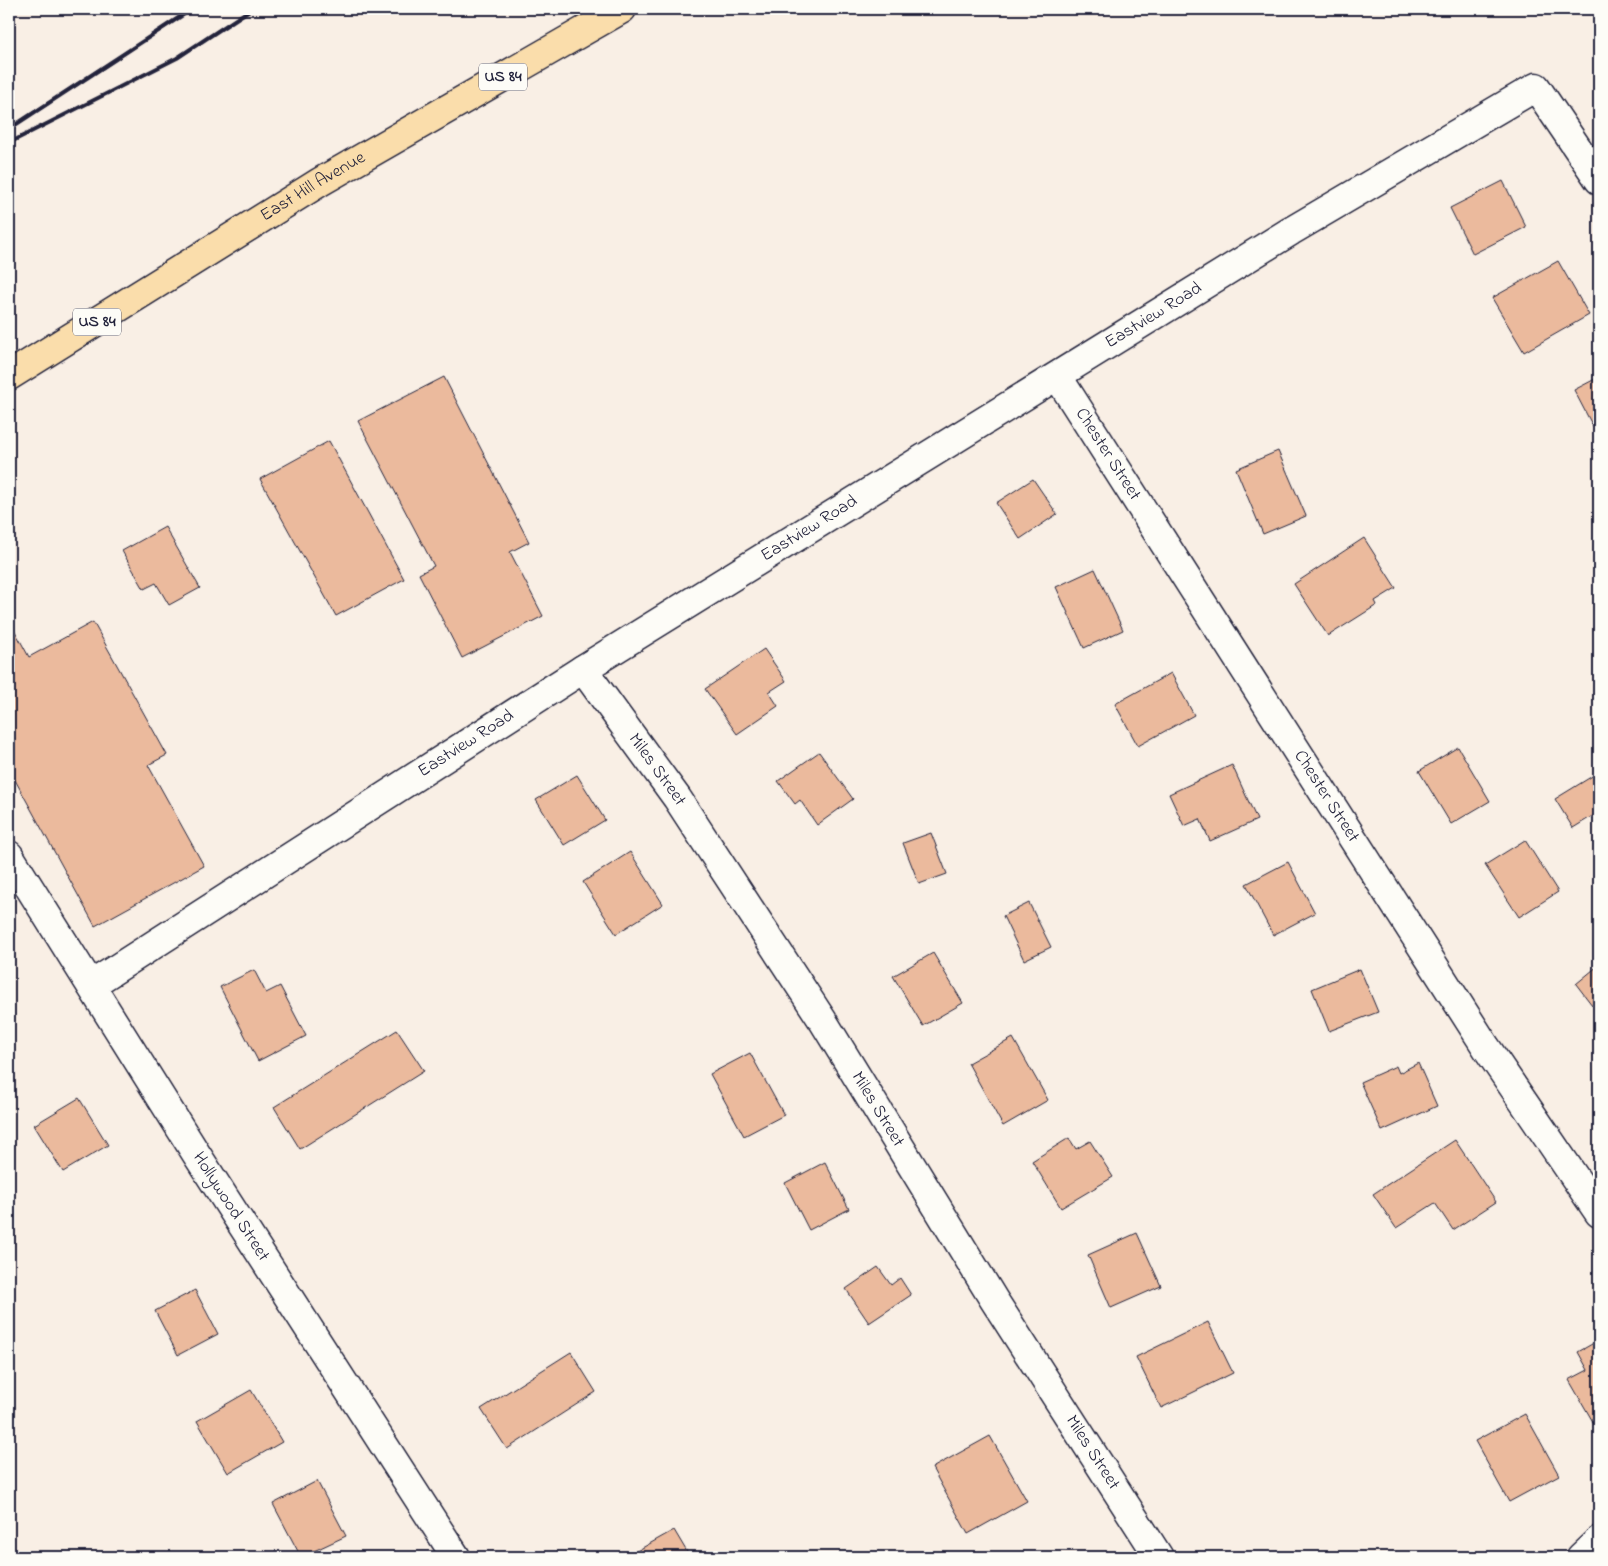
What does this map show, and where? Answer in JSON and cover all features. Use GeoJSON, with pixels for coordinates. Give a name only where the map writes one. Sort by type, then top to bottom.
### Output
{"type":"FeatureCollection","features":[{"type":"Feature","properties":{"kind":"highway","name":"East Hill Avenue"},"geometry":{"type":"LineString","coordinates":[[9,376],[320,182],[622,9]]}},
{"type":"Feature","properties":{"kind":"street","name":"Eastview Road"},"geometry":{"type":"LineString","coordinates":[[91,985],[584,669],[1291,231],[1536,86],[1599,180]]}},
{"type":"Feature","properties":{"kind":"street","name":"Chester Street"},"geometry":{"type":"LineString","coordinates":[[1058,377],[1486,1047],[1599,1213]]}},
{"type":"Feature","properties":{"kind":"street","name":"Miles Street"},"geometry":{"type":"LineString","coordinates":[[584,669],[677,798],[823,1021],[994,1300],[1159,1557]]}},
{"type":"Feature","properties":{"kind":"street","name":"Hollywood Street"},"geometry":{"type":"LineString","coordinates":[[9,855],[191,1146],[456,1557]]}},
{"type":"Feature","properties":{"kind":"street"},"geometry":{"type":"LineString","coordinates":[[1582,1557],[1599,1540]]}},
{"type":"Feature","properties":{"kind":"building"},"geometry":{"type":"Polygon","coordinates":[[[1503,181],[1526,227],[1473,254],[1450,208],[1503,181]]]}},
{"type":"Feature","properties":{"kind":"building"},"geometry":{"type":"Polygon","coordinates":[[[1558,261],[1589,315],[1524,352],[1492,298],[1558,261]]]}},
{"type":"Feature","properties":{"kind":"building"},"geometry":{"type":"Polygon","coordinates":[[[444,377],[529,542],[510,552],[543,616],[462,658],[419,574],[434,566],[358,421],[444,377]]]}},
{"type":"Feature","properties":{"kind":"building"},"geometry":{"type":"Polygon","coordinates":[[[1599,377],[1599,438],[1574,390],[1599,377]]]}},
{"type":"Feature","properties":{"kind":"building"},"geometry":{"type":"Polygon","coordinates":[[[329,441],[404,579],[336,616],[260,479],[329,441]]]}},
{"type":"Feature","properties":{"kind":"building"},"geometry":{"type":"Polygon","coordinates":[[[1278,451],[1306,516],[1263,534],[1236,469],[1278,451]]]}},
{"type":"Feature","properties":{"kind":"building"},"geometry":{"type":"Polygon","coordinates":[[[1033,479],[1057,514],[1020,539],[996,503],[1033,479]]]}},
{"type":"Feature","properties":{"kind":"building"},"geometry":{"type":"Polygon","coordinates":[[[165,527],[200,588],[169,605],[156,583],[144,589],[122,551],[165,527]]]}},
{"type":"Feature","properties":{"kind":"building"},"geometry":{"type":"Polygon","coordinates":[[[1364,538],[1396,588],[1375,601],[1377,605],[1328,636],[1294,584],[1364,538]]]}},
{"type":"Feature","properties":{"kind":"building"},"geometry":{"type":"Polygon","coordinates":[[[1095,569],[1123,630],[1084,648],[1056,587],[1095,569]]]}},
{"type":"Feature","properties":{"kind":"building"},"geometry":{"type":"Polygon","coordinates":[[[9,620],[29,657],[93,622],[167,755],[148,765],[204,866],[95,926],[9,769],[9,620]]]}},
{"type":"Feature","properties":{"kind":"building"},"geometry":{"type":"Polygon","coordinates":[[[764,649],[786,681],[769,692],[778,706],[737,734],[705,689],[764,649]]]}},
{"type":"Feature","properties":{"kind":"building"},"geometry":{"type":"Polygon","coordinates":[[[1171,673],[1194,715],[1138,746],[1115,704],[1171,673]]]}},
{"type":"Feature","properties":{"kind":"building"},"geometry":{"type":"Polygon","coordinates":[[[1458,747],[1490,801],[1451,824],[1419,771],[1458,747]]]}},
{"type":"Feature","properties":{"kind":"building"},"geometry":{"type":"Polygon","coordinates":[[[819,752],[853,799],[817,825],[800,800],[795,804],[778,781],[819,752]]]}},
{"type":"Feature","properties":{"kind":"building"},"geometry":{"type":"Polygon","coordinates":[[[1232,765],[1257,820],[1210,841],[1200,819],[1184,826],[1169,794],[1232,765]]]}},
{"type":"Feature","properties":{"kind":"building"},"geometry":{"type":"Polygon","coordinates":[[[1599,772],[1599,812],[1573,828],[1555,799],[1599,772]]]}},
{"type":"Feature","properties":{"kind":"building"},"geometry":{"type":"Polygon","coordinates":[[[577,775],[605,820],[564,845],[536,800],[577,775]]]}},
{"type":"Feature","properties":{"kind":"building"},"geometry":{"type":"Polygon","coordinates":[[[931,833],[947,874],[919,884],[903,843],[931,833]]]}},
{"type":"Feature","properties":{"kind":"building"},"geometry":{"type":"Polygon","coordinates":[[[1525,840],[1558,892],[1519,917],[1485,865],[1525,840]]]}},
{"type":"Feature","properties":{"kind":"building"},"geometry":{"type":"Polygon","coordinates":[[[630,852],[663,904],[616,934],[583,882],[630,852]]]}},
{"type":"Feature","properties":{"kind":"building"},"geometry":{"type":"Polygon","coordinates":[[[1288,862],[1315,913],[1273,935],[1246,884],[1288,862]]]}},
{"type":"Feature","properties":{"kind":"building"},"geometry":{"type":"Polygon","coordinates":[[[1029,903],[1051,947],[1024,960],[1003,916],[1029,903]]]}},
{"type":"Feature","properties":{"kind":"building"},"geometry":{"type":"Polygon","coordinates":[[[933,953],[963,1003],[923,1026],[893,976],[933,953]]]}},
{"type":"Feature","properties":{"kind":"building"},"geometry":{"type":"Polygon","coordinates":[[[1599,965],[1599,999],[1592,1005],[1576,984],[1599,965]]]}},
{"type":"Feature","properties":{"kind":"building"},"geometry":{"type":"Polygon","coordinates":[[[1360,969],[1378,1012],[1329,1031],[1312,989],[1360,969]]]}},
{"type":"Feature","properties":{"kind":"building"},"geometry":{"type":"Polygon","coordinates":[[[254,970],[266,993],[280,986],[306,1036],[258,1061],[220,987],[254,970]]]}},
{"type":"Feature","properties":{"kind":"building"},"geometry":{"type":"Polygon","coordinates":[[[397,1030],[424,1071],[300,1149],[274,1107],[397,1030]]]}},
{"type":"Feature","properties":{"kind":"building"},"geometry":{"type":"Polygon","coordinates":[[[1013,1038],[1048,1100],[1003,1126],[968,1063],[1013,1038]]]}},
{"type":"Feature","properties":{"kind":"building"},"geometry":{"type":"Polygon","coordinates":[[[750,1053],[784,1115],[744,1136],[710,1074],[750,1053]]]}},
{"type":"Feature","properties":{"kind":"building"},"geometry":{"type":"Polygon","coordinates":[[[1418,1063],[1437,1106],[1382,1131],[1360,1082],[1396,1066],[1399,1073],[1418,1063]]]}},
{"type":"Feature","properties":{"kind":"building"},"geometry":{"type":"Polygon","coordinates":[[[79,1098],[108,1145],[63,1172],[34,1125],[79,1098]]]}},
{"type":"Feature","properties":{"kind":"building"},"geometry":{"type":"Polygon","coordinates":[[[1069,1138],[1076,1149],[1090,1141],[1113,1177],[1061,1208],[1032,1161],[1069,1138]]]}},
{"type":"Feature","properties":{"kind":"building"},"geometry":{"type":"Polygon","coordinates":[[[1455,1140],[1496,1202],[1453,1230],[1435,1203],[1396,1228],[1373,1194],[1455,1140]]]}},
{"type":"Feature","properties":{"kind":"building"},"geometry":{"type":"Polygon","coordinates":[[[825,1162],[849,1209],[809,1230],[785,1183],[825,1162]]]}},
{"type":"Feature","properties":{"kind":"building"},"geometry":{"type":"Polygon","coordinates":[[[1137,1233],[1161,1286],[1111,1308],[1088,1255],[1137,1233]]]}},
{"type":"Feature","properties":{"kind":"building"},"geometry":{"type":"Polygon","coordinates":[[[878,1267],[891,1285],[900,1278],[911,1295],[869,1323],[846,1289],[878,1267]]]}},
{"type":"Feature","properties":{"kind":"building"},"geometry":{"type":"Polygon","coordinates":[[[195,1290],[218,1334],[178,1355],[155,1311],[195,1290]]]}},
{"type":"Feature","properties":{"kind":"building"},"geometry":{"type":"Polygon","coordinates":[[[1208,1322],[1233,1373],[1161,1408],[1136,1357],[1208,1322]]]}},
{"type":"Feature","properties":{"kind":"building"},"geometry":{"type":"Polygon","coordinates":[[[1599,1340],[1599,1426],[1596,1427],[1569,1380],[1588,1370],[1578,1352],[1599,1340]]]}},
{"type":"Feature","properties":{"kind":"building"},"geometry":{"type":"Polygon","coordinates":[[[571,1352],[596,1392],[507,1449],[481,1409],[571,1352]]]}},
{"type":"Feature","properties":{"kind":"building"},"geometry":{"type":"Polygon","coordinates":[[[251,1390],[282,1442],[228,1473],[197,1421],[251,1390]]]}},
{"type":"Feature","properties":{"kind":"building"},"geometry":{"type":"Polygon","coordinates":[[[1525,1414],[1559,1475],[1509,1502],[1475,1441],[1525,1414]]]}},
{"type":"Feature","properties":{"kind":"building"},"geometry":{"type":"Polygon","coordinates":[[[990,1436],[1027,1501],[968,1534],[932,1468],[990,1436]]]}},
{"type":"Feature","properties":{"kind":"building"},"geometry":{"type":"Polygon","coordinates":[[[317,1481],[346,1536],[301,1557],[273,1504],[317,1481]]]}},
{"type":"Feature","properties":{"kind":"building"},"geometry":{"type":"Polygon","coordinates":[[[674,1530],[690,1557],[626,1557],[674,1530]]]}},
{"type":"Feature","properties":{"kind":"railway"},"geometry":{"type":"LineString","coordinates":[[9,129],[192,9]]}},
{"type":"Feature","properties":{"kind":"railway"},"geometry":{"type":"LineString","coordinates":[[9,143],[177,58],[251,9]]}}]}
